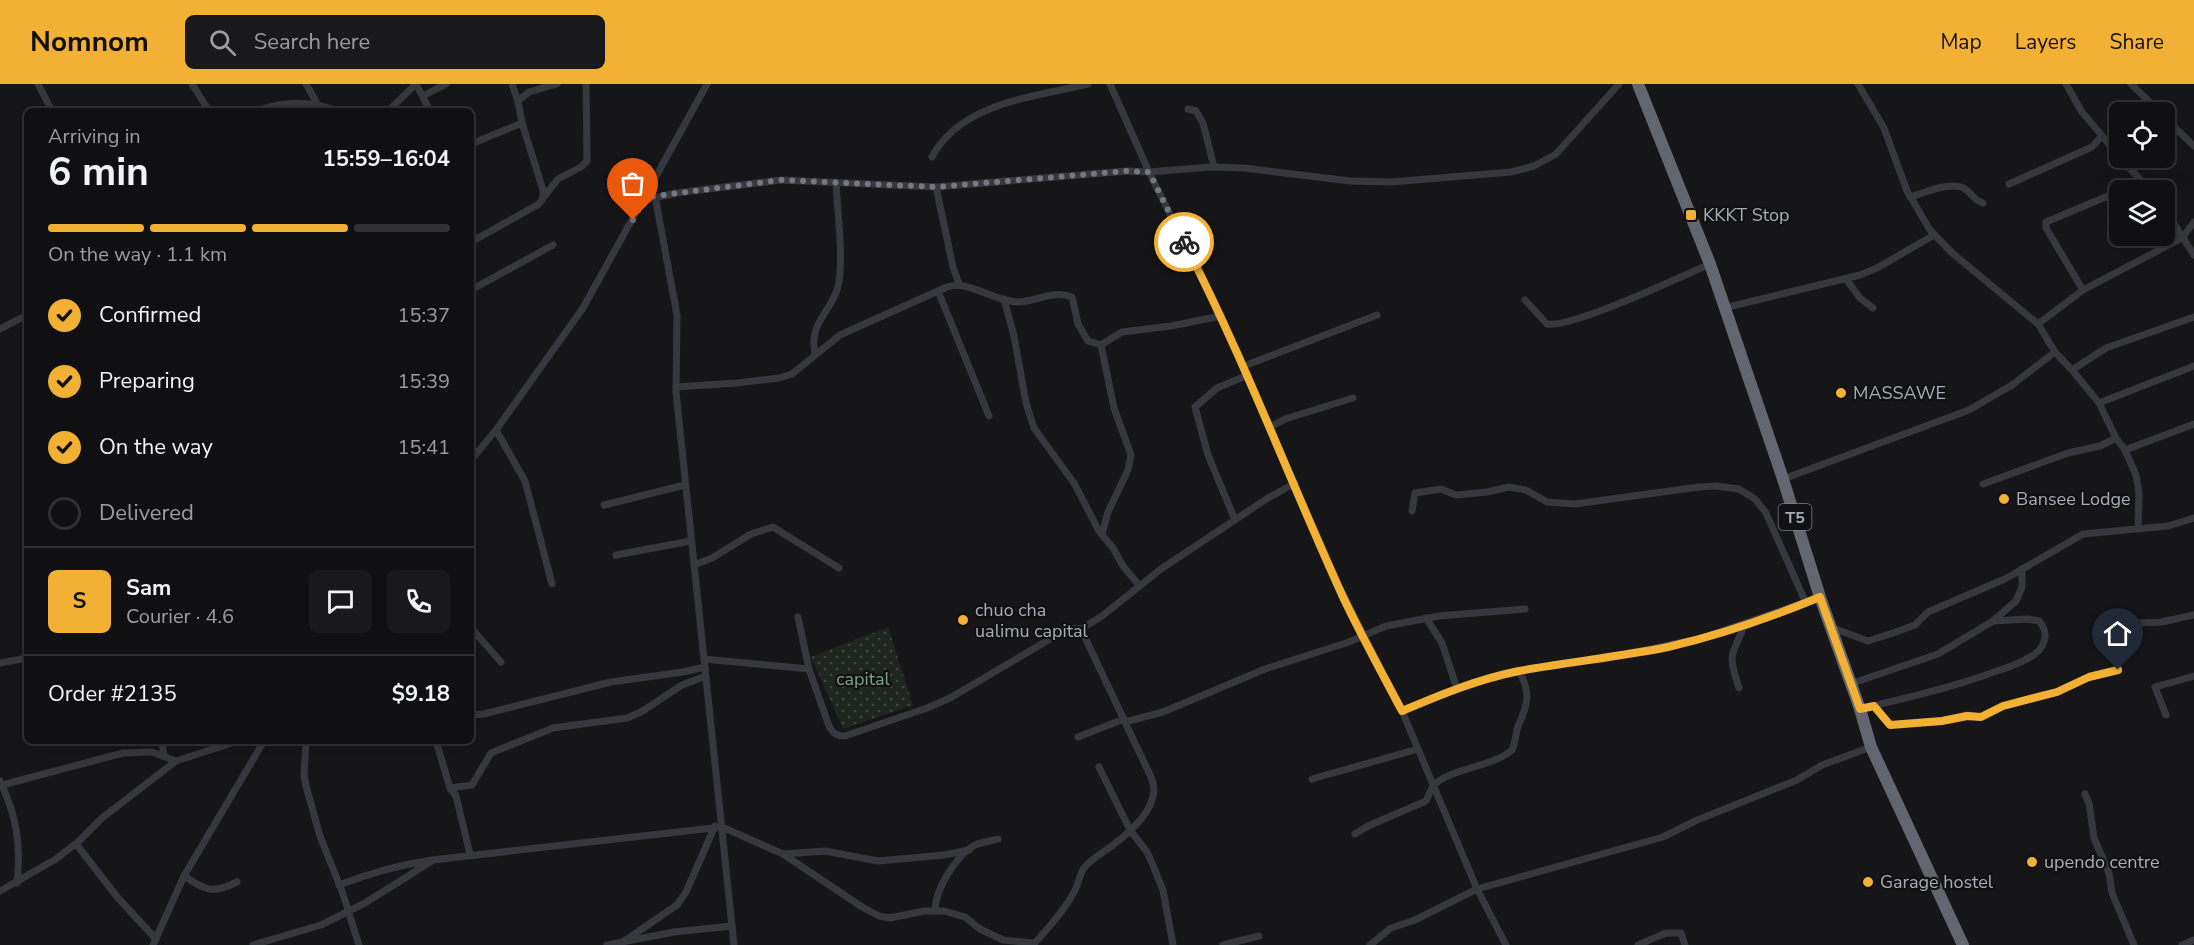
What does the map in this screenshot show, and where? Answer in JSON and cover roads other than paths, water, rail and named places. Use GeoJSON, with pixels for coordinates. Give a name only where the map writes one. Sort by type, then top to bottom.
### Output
{"type":"FeatureCollection","features":[{"type":"Feature","properties":{"kind":"highway","name":"T5"},"geometry":{"type":"LineString","coordinates":[[1639,84],[1710,264],[1784,479],[1820,597],[1860,709],[1871,747],[1963,945]]}},
{"type":"Feature","properties":{"kind":"street"},"geometry":{"type":"LineString","coordinates":[[38,84],[50,108]]}},
{"type":"Feature","properties":{"kind":"street"},"geometry":{"type":"LineString","coordinates":[[192,84],[207,108]]}},
{"type":"Feature","properties":{"kind":"street"},"geometry":{"type":"LineString","coordinates":[[306,84],[318,105]]}},
{"type":"Feature","properties":{"kind":"street"},"geometry":{"type":"LineString","coordinates":[[391,108],[416,84],[429,108]]}},
{"type":"Feature","properties":{"kind":"street"},"geometry":{"type":"LineString","coordinates":[[423,96],[446,84]]}},
{"type":"Feature","properties":{"kind":"street"},"geometry":{"type":"LineString","coordinates":[[512,84],[543,190],[543,198]]}},
{"type":"Feature","properties":{"kind":"street"},"geometry":{"type":"LineString","coordinates":[[518,101],[529,92],[557,84]]}},
{"type":"Feature","properties":{"kind":"street"},"geometry":{"type":"LineString","coordinates":[[474,240],[539,204],[558,179],[581,167],[587,161],[586,84]]}},
{"type":"Feature","properties":{"kind":"street"},"geometry":{"type":"LineString","coordinates":[[474,456],[496,430],[583,308],[707,84]]}},
{"type":"Feature","properties":{"kind":"street"},"geometry":{"type":"LineString","coordinates":[[932,157],[939,142],[964,121],[1010,102],[1088,84]]}},
{"type":"Feature","properties":{"kind":"street"},"geometry":{"type":"LineString","coordinates":[[1110,84],[1149,172],[1244,366],[1338,584],[1402,711],[1477,889],[1506,945]]}},
{"type":"Feature","properties":{"kind":"street"},"geometry":{"type":"LineString","coordinates":[[644,200],[655,196],[781,180],[936,187],[1127,171],[1149,172],[1214,167],[1244,168],[1350,181],[1391,182],[1511,172],[1534,166],[1556,154],[1619,84]]}},
{"type":"Feature","properties":{"kind":"street"},"geometry":{"type":"LineString","coordinates":[[1858,84],[1884,128],[1910,197],[1934,235],[2037,324],[2055,352],[2099,403],[2116,438],[2125,450],[2138,482],[2138,529]]}},
{"type":"Feature","properties":{"kind":"street"},"geometry":{"type":"LineString","coordinates":[[2066,84],[2082,112],[2109,145]]}},
{"type":"Feature","properties":{"kind":"street"},"geometry":{"type":"LineString","coordinates":[[2132,84],[2150,102]]}},
{"type":"Feature","properties":{"kind":"street"},"geometry":{"type":"LineString","coordinates":[[265,108],[294,104],[318,105],[328,108]]}},
{"type":"Feature","properties":{"kind":"street"},"geometry":{"type":"LineString","coordinates":[[1188,109],[1196,111],[1203,123],[1214,167]]}},
{"type":"Feature","properties":{"kind":"street"},"geometry":{"type":"LineString","coordinates":[[474,143],[522,123]]}},
{"type":"Feature","properties":{"kind":"street"},"geometry":{"type":"LineString","coordinates":[[2175,128],[2194,146]]}},
{"type":"Feature","properties":{"kind":"street"},"geometry":{"type":"LineString","coordinates":[[2009,184],[2092,147],[2101,137]]}},
{"type":"Feature","properties":{"kind":"street"},"geometry":{"type":"LineString","coordinates":[[2130,168],[2140,180]]}},
{"type":"Feature","properties":{"kind":"street"},"geometry":{"type":"LineString","coordinates":[[815,353],[814,331],[835,295],[840,280],[836,182]]}},
{"type":"Feature","properties":{"kind":"street"},"geometry":{"type":"LineString","coordinates":[[1910,197],[1953,185],[1965,189],[1973,199],[1983,203]]}},
{"type":"Feature","properties":{"kind":"street"},"geometry":{"type":"LineString","coordinates":[[936,187],[953,267],[959,284]]}},
{"type":"Feature","properties":{"kind":"street"},"geometry":{"type":"LineString","coordinates":[[655,196],[677,315],[676,387],[721,814],[719,827],[734,945]]}},
{"type":"Feature","properties":{"kind":"street"},"geometry":{"type":"LineString","coordinates":[[2083,290],[2046,228],[2046,222],[2109,196]]}},
{"type":"Feature","properties":{"kind":"street"},"geometry":{"type":"LineString","coordinates":[[2037,324],[2083,290],[2182,238],[2194,222]]}},
{"type":"Feature","properties":{"kind":"street"},"geometry":{"type":"LineString","coordinates":[[2175,226],[2194,255]]}},
{"type":"Feature","properties":{"kind":"street"},"geometry":{"type":"LineString","coordinates":[[1724,308],[1846,279],[1877,268],[1934,235]]}},
{"type":"Feature","properties":{"kind":"street"},"geometry":{"type":"LineString","coordinates":[[474,288],[553,245]]}},
{"type":"Feature","properties":{"kind":"street"},"geometry":{"type":"LineString","coordinates":[[1525,300],[1548,324],[1559,324],[1593,313],[1710,264]]}},
{"type":"Feature","properties":{"kind":"street"},"geometry":{"type":"LineString","coordinates":[[1846,279],[1860,298],[1873,308]]}},
{"type":"Feature","properties":{"kind":"street"},"geometry":{"type":"LineString","coordinates":[[676,387],[785,376],[797,370],[815,353],[840,335],[938,291],[959,284],[1017,302],[1056,293],[1072,297],[1078,324],[1088,341],[1101,345],[1122,332],[1171,326],[1221,316]]}},
{"type":"Feature","properties":{"kind":"street"},"geometry":{"type":"LineString","coordinates":[[938,291],[989,416]]}},
{"type":"Feature","properties":{"kind":"street"},"geometry":{"type":"LineString","coordinates":[[1004,299],[1014,336],[1030,419],[1034,428],[1074,483],[1102,534],[1123,566],[1139,585]]}},
{"type":"Feature","properties":{"kind":"street"},"geometry":{"type":"LineString","coordinates":[[1244,366],[1377,315]]}},
{"type":"Feature","properties":{"kind":"street"},"geometry":{"type":"LineString","coordinates":[[0,329],[24,317]]}},
{"type":"Feature","properties":{"kind":"street"},"geometry":{"type":"LineString","coordinates":[[2072,370],[2106,348],[2194,317]]}},
{"type":"Feature","properties":{"kind":"street"},"geometry":{"type":"LineString","coordinates":[[1101,345],[1114,408],[1131,455],[1126,477],[1108,512],[1102,534]]}},
{"type":"Feature","properties":{"kind":"street"},"geometry":{"type":"LineString","coordinates":[[1784,479],[1969,410],[2012,385],[2055,352]]}},
{"type":"Feature","properties":{"kind":"street"},"geometry":{"type":"LineString","coordinates":[[2099,403],[2194,366]]}},
{"type":"Feature","properties":{"kind":"street"},"geometry":{"type":"LineString","coordinates":[[1234,520],[1208,455],[1194,412],[1195,407],[1216,388],[1248,375]]}},
{"type":"Feature","properties":{"kind":"street"},"geometry":{"type":"LineString","coordinates":[[1270,427],[1285,419],[1353,399]]}},
{"type":"Feature","properties":{"kind":"street"},"geometry":{"type":"LineString","coordinates":[[2125,450],[2194,424]]}},
{"type":"Feature","properties":{"kind":"street"},"geometry":{"type":"LineString","coordinates":[[496,430],[525,481],[552,584]]}},
{"type":"Feature","properties":{"kind":"street"},"geometry":{"type":"LineString","coordinates":[[1983,484],[2068,453],[2100,446],[2116,438]]}},
{"type":"Feature","properties":{"kind":"street"},"geometry":{"type":"LineString","coordinates":[[798,617],[809,669],[829,726],[832,732],[845,736],[935,705],[1069,628],[1082,629],[1102,616],[1139,585],[1234,520],[1294,483]]}},
{"type":"Feature","properties":{"kind":"street"},"geometry":{"type":"LineString","coordinates":[[604,505],[685,485]]}},
{"type":"Feature","properties":{"kind":"street"},"geometry":{"type":"LineString","coordinates":[[1412,511],[1415,493],[1441,489],[1456,495],[1509,487],[1526,490],[1547,502],[1575,504],[1699,487],[1728,486],[1755,499],[1766,513],[1806,603]]}},
{"type":"Feature","properties":{"kind":"street"},"geometry":{"type":"LineString","coordinates":[[1830,627],[1868,641],[1915,625],[1928,612],[2022,569],[2083,534],[2168,526],[2194,518]]}},
{"type":"Feature","properties":{"kind":"street"},"geometry":{"type":"LineString","coordinates":[[694,565],[712,558],[751,534],[773,527],[838,568]]}},
{"type":"Feature","properties":{"kind":"street"},"geometry":{"type":"LineString","coordinates":[[616,555],[691,541]]}},
{"type":"Feature","properties":{"kind":"street"},"geometry":{"type":"LineString","coordinates":[[1850,684],[1938,654],[1993,621],[2016,601],[2022,587],[2022,569]]}},
{"type":"Feature","properties":{"kind":"street"},"geometry":{"type":"LineString","coordinates":[[1402,711],[1457,689],[1519,671],[1608,658],[1668,646],[1820,597]]}},
{"type":"Feature","properties":{"kind":"street"},"geometry":{"type":"LineString","coordinates":[[1078,737],[1125,721],[1163,712],[1265,669],[1386,626],[1470,612],[1525,609]]}},
{"type":"Feature","properties":{"kind":"street"},"geometry":{"type":"LineString","coordinates":[[1874,706],[1890,725],[1942,721],[1967,716],[1981,717],[2003,706],[2057,692],[2089,677],[2118,670],[2116,647],[2120,634],[2129,625],[2194,615]]}},
{"type":"Feature","properties":{"kind":"street"},"geometry":{"type":"LineString","coordinates":[[1426,618],[1442,643],[1457,689]]}},
{"type":"Feature","properties":{"kind":"street"},"geometry":{"type":"LineString","coordinates":[[1860,709],[1972,680],[2000,670],[2033,656],[2044,642],[2046,635],[2039,621],[2027,619],[1993,621]]}},
{"type":"Feature","properties":{"kind":"street"},"geometry":{"type":"LineString","coordinates":[[1738,688],[1731,655],[1745,623]]}},
{"type":"Feature","properties":{"kind":"street"},"geometry":{"type":"LineString","coordinates":[[339,885],[395,866],[470,854],[491,854],[719,827],[783,854],[879,916],[890,918],[924,911],[955,913],[1006,943],[1033,944],[1057,918],[1076,888],[1084,867],[1130,830],[1152,801],[1155,790],[1082,629]]}},
{"type":"Feature","properties":{"kind":"street"},"geometry":{"type":"LineString","coordinates":[[474,631],[501,662]]}},
{"type":"Feature","properties":{"kind":"street"},"geometry":{"type":"LineString","coordinates":[[0,663],[24,659]]}},
{"type":"Feature","properties":{"kind":"street"},"geometry":{"type":"LineString","coordinates":[[474,715],[611,682],[683,672],[704,663],[809,669]]}},
{"type":"Feature","properties":{"kind":"street"},"geometry":{"type":"LineString","coordinates":[[1356,834],[1368,826],[1426,801],[1433,785],[1443,778],[1473,768],[1512,750],[1518,726],[1527,708],[1526,692],[1519,671]]}},
{"type":"Feature","properties":{"kind":"street"},"geometry":{"type":"LineString","coordinates":[[2166,715],[2155,687],[2194,675]]}},
{"type":"Feature","properties":{"kind":"street"},"geometry":{"type":"LineString","coordinates":[[450,788],[472,785],[491,753],[553,728],[627,718],[641,712],[682,685],[706,676]]}},
{"type":"Feature","properties":{"kind":"street"},"geometry":{"type":"LineString","coordinates":[[162,744],[164,756]]}},
{"type":"Feature","properties":{"kind":"street"},"geometry":{"type":"LineString","coordinates":[[0,891],[56,859],[76,844],[102,818],[176,761],[229,744]]}},
{"type":"Feature","properties":{"kind":"street"},"geometry":{"type":"LineString","coordinates":[[76,844],[154,942],[184,876],[262,744]]}},
{"type":"Feature","properties":{"kind":"street"},"geometry":{"type":"LineString","coordinates":[[306,744],[304,775],[306,786],[320,836],[359,945]]}},
{"type":"Feature","properties":{"kind":"street"},"geometry":{"type":"LineString","coordinates":[[437,744],[450,788],[456,796],[470,854]]}},
{"type":"Feature","properties":{"kind":"street"},"geometry":{"type":"LineString","coordinates":[[1370,945],[1391,928],[1415,920],[1477,889],[1663,837],[1695,821],[1797,780],[1822,765],[1871,747]]}},
{"type":"Feature","properties":{"kind":"street"},"geometry":{"type":"LineString","coordinates":[[1312,779],[1418,749]]}},
{"type":"Feature","properties":{"kind":"street"},"geometry":{"type":"LineString","coordinates":[[17,883],[20,854],[18,831],[1,783],[123,753],[152,752],[176,761]]}},
{"type":"Feature","properties":{"kind":"street"},"geometry":{"type":"LineString","coordinates":[[1099,767],[1130,830],[1147,852],[1163,890],[1173,945]]}},
{"type":"Feature","properties":{"kind":"street"},"geometry":{"type":"LineString","coordinates":[[2085,794],[2089,802],[2094,838],[2109,873],[2112,893],[2134,945]]}},
{"type":"Feature","properties":{"kind":"street"},"geometry":{"type":"LineString","coordinates":[[623,942],[676,905],[686,892],[719,827]]}},
{"type":"Feature","properties":{"kind":"street"},"geometry":{"type":"LineString","coordinates":[[935,911],[937,893],[958,860],[976,845],[998,839]]}},
{"type":"Feature","properties":{"kind":"street"},"geometry":{"type":"LineString","coordinates":[[783,854],[825,851],[878,861],[969,850]]}},
{"type":"Feature","properties":{"kind":"street"},"geometry":{"type":"LineString","coordinates":[[253,945],[321,924],[365,903],[434,860]]}},
{"type":"Feature","properties":{"kind":"street"},"geometry":{"type":"LineString","coordinates":[[184,876],[209,891],[225,888],[237,882]]}},
{"type":"Feature","properties":{"kind":"street"},"geometry":{"type":"LineString","coordinates":[[607,945],[674,932],[732,926]]}},
{"type":"Feature","properties":{"kind":"street"},"geometry":{"type":"LineString","coordinates":[[1638,945],[1666,933],[1681,933],[1685,945]]}},
{"type":"Feature","properties":{"kind":"street"},"geometry":{"type":"LineString","coordinates":[[1223,945],[1259,936]]}},
{"type":"Feature","properties":{"kind":"street"},"geometry":{"type":"LineString","coordinates":[[2182,945],[2194,940]]}},
{"type":"Feature","properties":{"kind":"place","name":"KKKT Stop"},"geometry":{"type":"Point","coordinates":[1691,215]}},
{"type":"Feature","properties":{"kind":"place","name":"MASSAWE"},"geometry":{"type":"Point","coordinates":[1841,393]}},
{"type":"Feature","properties":{"kind":"place","name":"Bansee Lodge"},"geometry":{"type":"Point","coordinates":[2004,499]}},
{"type":"Feature","properties":{"kind":"place","name":"chuo cha ualimu capital"},"geometry":{"type":"Point","coordinates":[963,620]}},
{"type":"Feature","properties":{"kind":"place","name":"upendo centre"},"geometry":{"type":"Point","coordinates":[2032,862]}},
{"type":"Feature","properties":{"kind":"place","name":"Garage hostel"},"geometry":{"type":"Point","coordinates":[1868,882]}},
{"type":"Feature","properties":{"kind":"park label","name":"capital"},"geometry":{"type":"Point","coordinates":[863,679]}}]}
